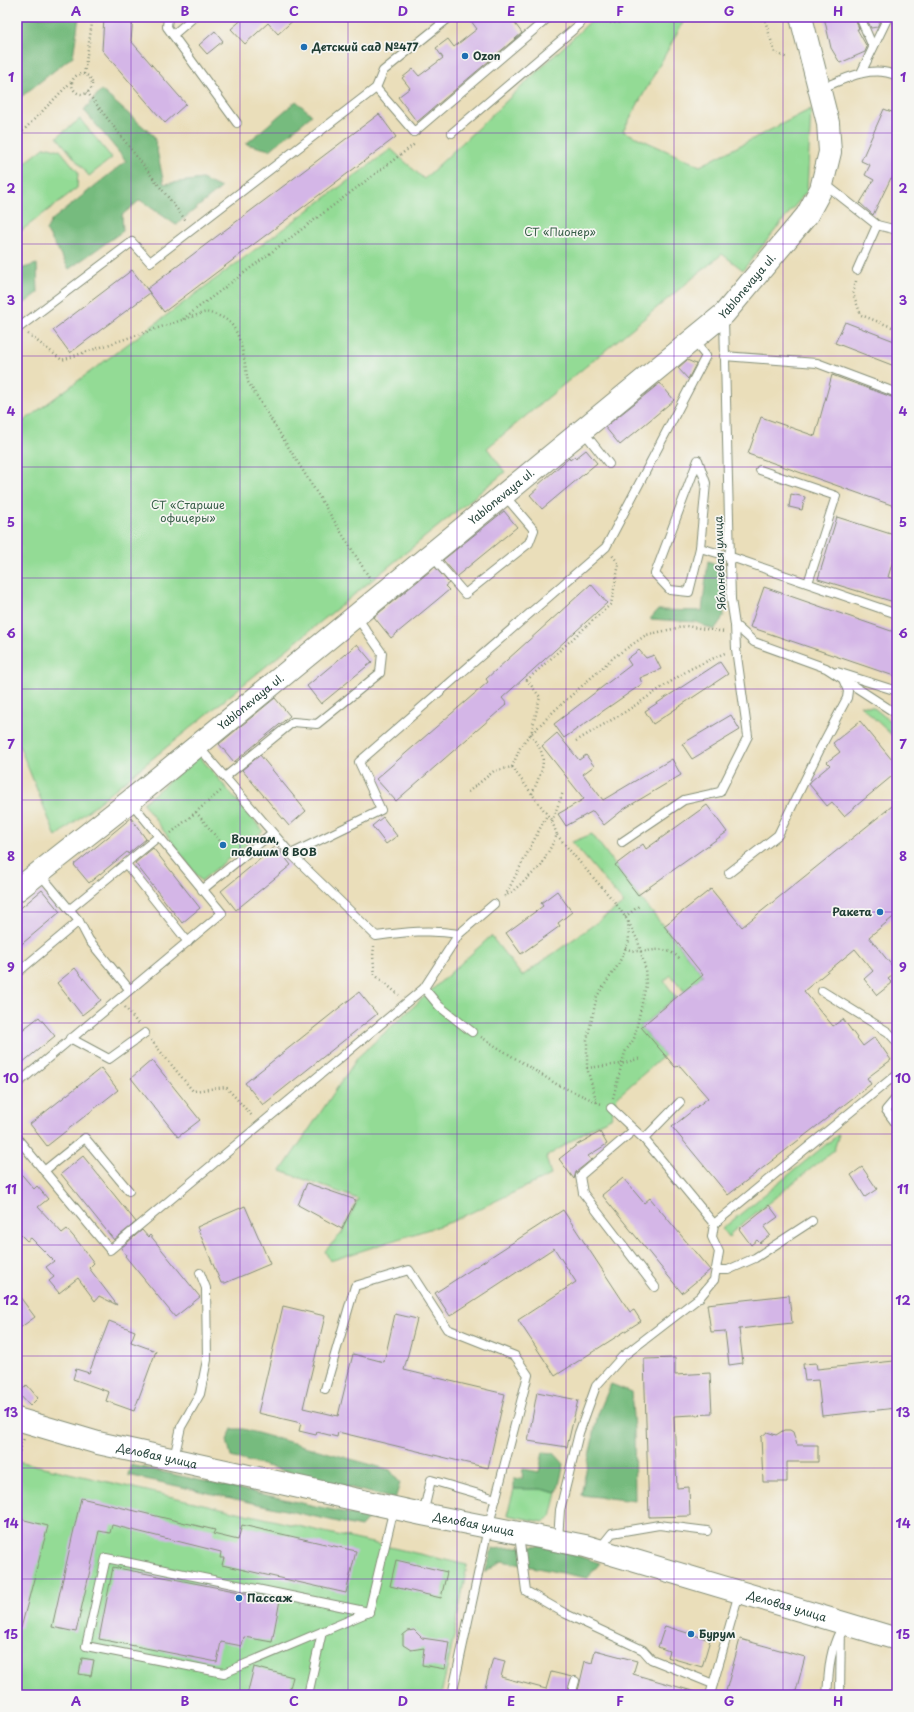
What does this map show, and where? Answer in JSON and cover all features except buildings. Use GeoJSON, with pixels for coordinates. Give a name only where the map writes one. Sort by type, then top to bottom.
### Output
{"type":"FeatureCollection","features":[{"type":"Feature","properties":{"kind":"street","name":"Yablonevaya ul."},"geometry":{"type":"LineString","coordinates":[[17,890],[130,801],[724,314],[807,215],[821,189],[823,182],[830,152],[828,123],[801,17]]}},
{"type":"Feature","properties":{"kind":"street","name":"Деловая улица"},"geometry":{"type":"LineString","coordinates":[[30,1427],[422,1514],[488,1528],[558,1540],[598,1550],[739,1592],[841,1626],[897,1638]]}},
{"type":"Feature","properties":{"kind":"lane"},"geometry":{"type":"LineString","coordinates":[[168,17],[167,27],[237,123]]}},
{"type":"Feature","properties":{"kind":"lane"},"geometry":{"type":"LineString","coordinates":[[174,35],[194,17]]}},
{"type":"Feature","properties":{"kind":"lane"},"geometry":{"type":"LineString","coordinates":[[18,328],[132,242],[150,262],[376,88],[383,71],[450,17]]}},
{"type":"Feature","properties":{"kind":"lane"},"geometry":{"type":"LineString","coordinates":[[535,17],[541,24]]}},
{"type":"Feature","properties":{"kind":"lane"},"geometry":{"type":"LineString","coordinates":[[376,88],[414,132],[549,17]]}},
{"type":"Feature","properties":{"kind":"lane"},"geometry":{"type":"LineString","coordinates":[[452,133],[580,24],[584,17]]}},
{"type":"Feature","properties":{"kind":"lane"},"geometry":{"type":"LineString","coordinates":[[860,17],[873,47]]}},
{"type":"Feature","properties":{"kind":"lane"},"geometry":{"type":"LineString","coordinates":[[861,73],[888,17]]}},
{"type":"Feature","properties":{"kind":"lane"},"geometry":{"type":"LineString","coordinates":[[820,90],[861,73],[889,73],[897,76]]}},
{"type":"Feature","properties":{"kind":"lane"},"geometry":{"type":"LineString","coordinates":[[823,182],[877,225],[896,228]]}},
{"type":"Feature","properties":{"kind":"lane"},"geometry":{"type":"LineString","coordinates":[[857,270],[877,225]]}},
{"type":"Feature","properties":{"kind":"lane","name":"Яблоневая улица"},"geometry":{"type":"LineString","coordinates":[[724,314],[731,599],[735,625],[754,642],[826,668],[897,714]]}},
{"type":"Feature","properties":{"kind":"lane"},"geometry":{"type":"LineString","coordinates":[[291,854],[381,810],[359,762],[606,547],[706,356],[692,340]]}},
{"type":"Feature","properties":{"kind":"lane"},"geometry":{"type":"LineString","coordinates":[[724,356],[818,362],[897,393]]}},
{"type":"Feature","properties":{"kind":"lane"},"geometry":{"type":"LineString","coordinates":[[582,430],[610,464]]}},
{"type":"Feature","properties":{"kind":"lane"},"geometry":{"type":"LineString","coordinates":[[698,460],[706,483],[700,548],[689,592],[670,590],[655,574],[698,460]]}},
{"type":"Feature","properties":{"kind":"lane"},"geometry":{"type":"LineString","coordinates":[[760,470],[836,496],[808,584]]}},
{"type":"Feature","properties":{"kind":"lane"},"geometry":{"type":"LineString","coordinates":[[430,555],[465,594],[530,542],[534,530],[504,494]]}},
{"type":"Feature","properties":{"kind":"lane"},"geometry":{"type":"LineString","coordinates":[[700,548],[731,556],[897,614]]}},
{"type":"Feature","properties":{"kind":"lane"},"geometry":{"type":"LineString","coordinates":[[228,780],[293,722],[318,724],[380,673],[382,653],[356,615]]}},
{"type":"Feature","properties":{"kind":"lane"},"geometry":{"type":"LineString","coordinates":[[622,842],[684,800],[720,792],[748,736],[736,649],[735,625]]}},
{"type":"Feature","properties":{"kind":"lane"},"geometry":{"type":"LineString","coordinates":[[826,668],[897,691]]}},
{"type":"Feature","properties":{"kind":"lane"},"geometry":{"type":"LineString","coordinates":[[729,873],[778,835],[847,698],[848,691],[843,679]]}},
{"type":"Feature","properties":{"kind":"lane"},"geometry":{"type":"LineString","coordinates":[[198,745],[291,854],[376,936],[420,930],[440,930],[459,934]]}},
{"type":"Feature","properties":{"kind":"lane"},"geometry":{"type":"LineString","coordinates":[[17,1084],[70,1038],[222,913],[130,801]]}},
{"type":"Feature","properties":{"kind":"lane"},"geometry":{"type":"LineString","coordinates":[[202,890],[272,833]]}},
{"type":"Feature","properties":{"kind":"lane"},"geometry":{"type":"LineString","coordinates":[[70,909],[160,839]]}},
{"type":"Feature","properties":{"kind":"lane"},"geometry":{"type":"LineString","coordinates":[[126,864],[188,942]]}},
{"type":"Feature","properties":{"kind":"lane"},"geometry":{"type":"LineString","coordinates":[[40,873],[79,921],[89,940],[129,989]]}},
{"type":"Feature","properties":{"kind":"lane"},"geometry":{"type":"LineString","coordinates":[[17,1138],[110,1250],[424,988],[459,934],[494,904]]}},
{"type":"Feature","properties":{"kind":"lane"},"geometry":{"type":"LineString","coordinates":[[17,973],[79,921]]}},
{"type":"Feature","properties":{"kind":"lane"},"geometry":{"type":"LineString","coordinates":[[424,988],[440,1006],[472,1032]]}},
{"type":"Feature","properties":{"kind":"lane"},"geometry":{"type":"LineString","coordinates":[[822,991],[888,1032],[897,1042]]}},
{"type":"Feature","properties":{"kind":"lane"},"geometry":{"type":"LineString","coordinates":[[70,1038],[109,1059],[146,1033]]}},
{"type":"Feature","properties":{"kind":"lane"},"geometry":{"type":"LineString","coordinates":[[558,1540],[560,1510],[579,1433],[596,1386],[622,1357],[700,1297],[714,1280],[719,1252],[712,1237],[714,1224],[897,1074]]}},
{"type":"Feature","properties":{"kind":"lane"},"geometry":{"type":"LineString","coordinates":[[897,1097],[886,1110],[897,1125]]}},
{"type":"Feature","properties":{"kind":"lane"},"geometry":{"type":"LineString","coordinates":[[644,1139],[680,1102]]}},
{"type":"Feature","properties":{"kind":"lane"},"geometry":{"type":"LineString","coordinates":[[611,1108],[644,1139],[714,1224]]}},
{"type":"Feature","properties":{"kind":"lane"},"geometry":{"type":"LineString","coordinates":[[634,1130],[580,1176],[583,1193],[655,1287]]}},
{"type":"Feature","properties":{"kind":"lane"},"geometry":{"type":"LineString","coordinates":[[44,1170],[84,1138],[129,1191]]}},
{"type":"Feature","properties":{"kind":"lane"},"geometry":{"type":"LineString","coordinates":[[716,1270],[728,1270],[755,1258],[812,1221]]}},
{"type":"Feature","properties":{"kind":"lane"},"geometry":{"type":"LineString","coordinates":[[326,1389],[355,1286],[409,1270],[447,1329],[515,1356],[528,1375],[488,1528],[452,1695]]}},
{"type":"Feature","properties":{"kind":"lane"},"geometry":{"type":"LineString","coordinates":[[174,1459],[181,1427],[200,1394],[208,1360],[206,1288],[200,1273]]}},
{"type":"Feature","properties":{"kind":"lane"},"geometry":{"type":"LineString","coordinates":[[422,1514],[431,1480],[496,1499]]}},
{"type":"Feature","properties":{"kind":"lane"},"geometry":{"type":"LineString","coordinates":[[369,1612],[394,1508]]}},
{"type":"Feature","properties":{"kind":"lane"},"geometry":{"type":"LineString","coordinates":[[598,1550],[612,1533],[659,1525],[707,1531]]}},
{"type":"Feature","properties":{"kind":"lane"},"geometry":{"type":"LineString","coordinates":[[519,1533],[526,1591],[566,1614],[644,1650],[651,1659],[713,1684]]}},
{"type":"Feature","properties":{"kind":"lane"},"geometry":{"type":"LineString","coordinates":[[106,1558],[369,1612],[224,1673],[86,1646],[106,1558]]}},
{"type":"Feature","properties":{"kind":"lane"},"geometry":{"type":"LineString","coordinates":[[710,1695],[739,1592]]}},
{"type":"Feature","properties":{"kind":"lane"},"geometry":{"type":"LineString","coordinates":[[827,1695],[832,1646],[841,1626]]}},
{"type":"Feature","properties":{"kind":"lane"},"geometry":{"type":"LineString","coordinates":[[840,1695],[841,1626]]}},
{"type":"Feature","properties":{"kind":"lane"},"geometry":{"type":"LineString","coordinates":[[308,1695],[322,1632]]}},
{"type":"Feature","properties":{"kind":"lane"},"geometry":{"type":"LineString","coordinates":[[571,1695],[575,1681]]}},
{"type":"Feature","properties":{"kind":"path"},"geometry":{"type":"LineString","coordinates":[[84,74],[93,17]]}},
{"type":"Feature","properties":{"kind":"path"},"geometry":{"type":"LineString","coordinates":[[590,17],[612,23],[703,17]]}},
{"type":"Feature","properties":{"kind":"path"},"geometry":{"type":"LineString","coordinates":[[764,17],[775,53],[788,58]]}},
{"type":"Feature","properties":{"kind":"path"},"geometry":{"type":"LineString","coordinates":[[17,138],[76,75],[84,74],[90,78],[92,86],[87,92],[80,94],[73,89],[72,81]]}},
{"type":"Feature","properties":{"kind":"path"},"geometry":{"type":"LineString","coordinates":[[87,92],[193,230]]}},
{"type":"Feature","properties":{"kind":"path"},"geometry":{"type":"LineString","coordinates":[[181,320],[419,141],[414,132]]}},
{"type":"Feature","properties":{"kind":"path"},"geometry":{"type":"LineString","coordinates":[[857,270],[853,294],[861,315],[897,329]]}},
{"type":"Feature","properties":{"kind":"path"},"geometry":{"type":"LineString","coordinates":[[18,328],[62,360],[206,312],[220,316],[230,322],[238,336],[248,382],[380,596]]}},
{"type":"Feature","properties":{"kind":"path"},"geometry":{"type":"LineString","coordinates":[[532,794],[544,764],[538,744],[531,734],[540,697],[527,680],[611,604],[619,564],[606,547]]}},
{"type":"Feature","properties":{"kind":"path"},"geometry":{"type":"LineString","coordinates":[[512,767],[520,748],[531,734],[614,658],[646,635],[686,626],[723,631],[735,635]]}},
{"type":"Feature","properties":{"kind":"path"},"geometry":{"type":"LineString","coordinates":[[576,741],[625,712],[690,669],[736,649]]}},
{"type":"Feature","properties":{"kind":"path"},"geometry":{"type":"LineString","coordinates":[[468,792],[494,771],[512,767]]}},
{"type":"Feature","properties":{"kind":"path"},"geometry":{"type":"LineString","coordinates":[[472,1032],[558,1085],[611,1108],[625,1052],[634,1039],[646,985],[645,967],[642,953],[628,921],[614,900],[582,865],[558,835],[552,821],[512,767]]}},
{"type":"Feature","properties":{"kind":"path"},"geometry":{"type":"LineString","coordinates":[[160,839],[196,812],[228,780]]}},
{"type":"Feature","properties":{"kind":"path"},"geometry":{"type":"LineString","coordinates":[[552,821],[563,792]]}},
{"type":"Feature","properties":{"kind":"path"},"geometry":{"type":"LineString","coordinates":[[196,812],[223,845]]}},
{"type":"Feature","properties":{"kind":"path"},"geometry":{"type":"LineString","coordinates":[[505,897],[547,815]]}},
{"type":"Feature","properties":{"kind":"path"},"geometry":{"type":"LineString","coordinates":[[494,904],[505,897],[541,866],[558,835]]}},
{"type":"Feature","properties":{"kind":"path"},"geometry":{"type":"LineString","coordinates":[[625,917],[640,905]]}},
{"type":"Feature","properties":{"kind":"path"},"geometry":{"type":"LineString","coordinates":[[597,1103],[587,1068],[588,1040],[597,996],[618,965],[629,941],[628,921]]}},
{"type":"Feature","properties":{"kind":"path"},"geometry":{"type":"LineString","coordinates":[[376,936],[372,956],[374,975],[406,1002]]}},
{"type":"Feature","properties":{"kind":"path"},"geometry":{"type":"LineString","coordinates":[[625,948],[642,953],[660,948],[672,951],[680,959]]}},
{"type":"Feature","properties":{"kind":"path"},"geometry":{"type":"LineString","coordinates":[[118,999],[193,1090],[226,1087],[260,1125]]}},
{"type":"Feature","properties":{"kind":"path"},"geometry":{"type":"LineString","coordinates":[[587,1068],[621,1064],[642,1058]]}},
{"type":"Feature","properties":{"kind":"path"},"geometry":{"type":"LineString","coordinates":[[17,1459],[30,1427]]}},
{"type":"Feature","properties":{"kind":"green space"},"geometry":{"type":"Polygon","coordinates":[[[17,17],[79,17],[73,56],[17,100],[17,17]]]}},
{"type":"Feature","properties":{"kind":"green space","name":"СТ «Старшие офицеры»"},"geometry":{"type":"Polygon","coordinates":[[[595,17],[686,17],[623,131],[700,166],[811,109],[807,191],[743,270],[722,254],[487,448],[505,472],[56,837],[17,740],[17,426],[391,149],[424,179],[595,17]]]}},
{"type":"Feature","properties":{"kind":"green space"},"geometry":{"type":"Polygon","coordinates":[[[101,90],[154,136],[164,184],[202,179],[221,188],[176,225],[140,200],[122,215],[123,231],[69,269],[46,230],[52,220],[126,161],[84,110],[101,90]]]}},
{"type":"Feature","properties":{"kind":"green space"},"geometry":{"type":"Polygon","coordinates":[[[296,101],[312,115],[270,150],[246,144],[296,101]]]}},
{"type":"Feature","properties":{"kind":"green space"},"geometry":{"type":"Polygon","coordinates":[[[80,119],[112,158],[89,176],[57,137],[80,119]]]}},
{"type":"Feature","properties":{"kind":"green space"},"geometry":{"type":"Polygon","coordinates":[[[49,147],[60,150],[78,172],[77,188],[17,234],[17,169],[44,148],[49,147]]]}},
{"type":"Feature","properties":{"kind":"green space"},"geometry":{"type":"Polygon","coordinates":[[[37,264],[38,293],[17,309],[17,270],[37,264]]]}},
{"type":"Feature","properties":{"kind":"green space"},"geometry":{"type":"Polygon","coordinates":[[[708,561],[721,566],[724,616],[714,630],[696,622],[650,619],[658,610],[702,611],[708,561]]]}},
{"type":"Feature","properties":{"kind":"green space"},"geometry":{"type":"Polygon","coordinates":[[[860,705],[873,707],[897,727],[897,740],[860,705]]]}},
{"type":"Feature","properties":{"kind":"green space"},"geometry":{"type":"Polygon","coordinates":[[[199,756],[263,831],[201,881],[143,803],[199,756]]]}},
{"type":"Feature","properties":{"kind":"green space"},"geometry":{"type":"Polygon","coordinates":[[[592,834],[638,895],[703,975],[684,991],[671,975],[664,981],[676,997],[641,1027],[665,1055],[617,1097],[611,1118],[596,1125],[546,1157],[551,1175],[451,1222],[330,1261],[325,1251],[342,1233],[358,1199],[281,1171],[358,1057],[491,936],[522,976],[624,903],[572,842],[592,834]]]}},
{"type":"Feature","properties":{"kind":"green space"},"geometry":{"type":"Polygon","coordinates":[[[839,1134],[834,1150],[731,1233],[729,1238],[722,1229],[839,1134]]]}},
{"type":"Feature","properties":{"kind":"green space"},"geometry":{"type":"Polygon","coordinates":[[[611,1384],[631,1392],[634,1429],[635,1501],[581,1495],[598,1414],[611,1384]]]}},
{"type":"Feature","properties":{"kind":"green space"},"geometry":{"type":"Polygon","coordinates":[[[232,1429],[243,1429],[390,1470],[400,1483],[395,1499],[231,1457],[227,1440],[232,1429]]]}},
{"type":"Feature","properties":{"kind":"green space"},"geometry":{"type":"Polygon","coordinates":[[[543,1452],[554,1453],[564,1464],[557,1493],[541,1489],[514,1489],[514,1478],[522,1479],[523,1469],[539,1472],[543,1452]]]}},
{"type":"Feature","properties":{"kind":"green space","name":"Пассаж"},"geometry":{"type":"Polygon","coordinates":[[[17,1461],[467,1565],[455,1632],[441,1695],[17,1695],[17,1461]]]}},
{"type":"Feature","properties":{"kind":"green space"},"geometry":{"type":"Polygon","coordinates":[[[131,1465],[369,1518],[361,1527],[128,1475],[131,1465]]]}},
{"type":"Feature","properties":{"kind":"green space"},"geometry":{"type":"Polygon","coordinates":[[[514,1489],[541,1489],[557,1493],[551,1517],[543,1522],[507,1515],[514,1489]]]}},
{"type":"Feature","properties":{"kind":"green space"},"geometry":{"type":"Polygon","coordinates":[[[543,1545],[600,1563],[587,1578],[502,1561],[485,1573],[492,1549],[543,1545]]]}},
{"type":"Feature","properties":{"kind":"place","name":"Детский сад №477"},"geometry":{"type":"Point","coordinates":[304,47]}},
{"type":"Feature","properties":{"kind":"place","name":"Ozon"},"geometry":{"type":"Point","coordinates":[465,56]}},
{"type":"Feature","properties":{"kind":"place","name":"Воинам, павшим в ВОВ"},"geometry":{"type":"Point","coordinates":[223,845]}},
{"type":"Feature","properties":{"kind":"place","name":"Ракета"},"geometry":{"type":"Point","coordinates":[880,912]}},
{"type":"Feature","properties":{"kind":"place","name":"Пассаж"},"geometry":{"type":"Point","coordinates":[239,1598]}},
{"type":"Feature","properties":{"kind":"place","name":"Бурум"},"geometry":{"type":"Point","coordinates":[691,1634]}},
{"type":"Feature","properties":{"kind":"park label","name":"СТ «Пионер»"},"geometry":{"type":"Point","coordinates":[560,232]}}]}
